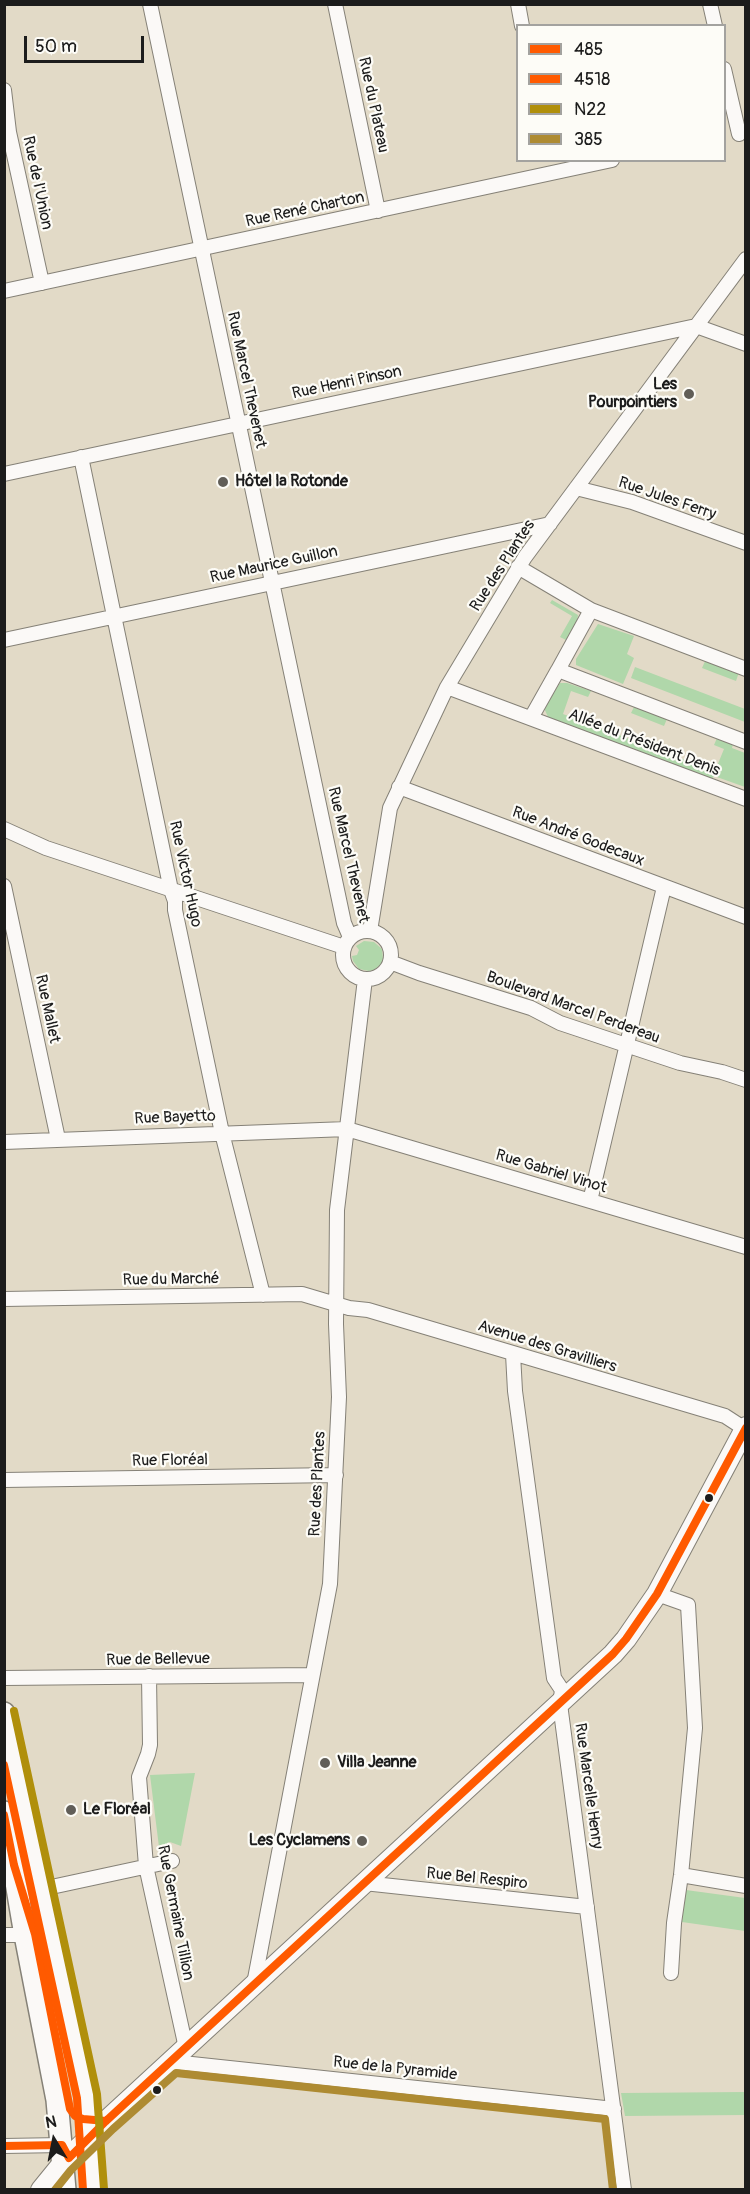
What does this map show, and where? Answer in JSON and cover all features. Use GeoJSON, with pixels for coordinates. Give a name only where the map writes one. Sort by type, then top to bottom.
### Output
{"type":"FeatureCollection","features":[{"type":"Feature","properties":{"kind":"main road"},"geometry":{"type":"LineString","coordinates":[[64,2173],[95,2131],[613,1654],[657,1594],[745,1428]]}},
{"type":"Feature","properties":{"kind":"main road"},"geometry":{"type":"LineString","coordinates":[[4,1713],[95,2131],[94,2190]]}},
{"type":"Feature","properties":{"kind":"main road"},"geometry":{"type":"LineString","coordinates":[[4,1812],[14,1865],[35,1934],[70,2109],[75,2116],[95,2131]]}},
{"type":"Feature","properties":{"kind":"main road"},"geometry":{"type":"LineString","coordinates":[[14,1865],[15,1935],[54,2083],[64,2173]]}},
{"type":"Feature","properties":{"kind":"street","name":"Rue Marcel Thevenet"},"geometry":{"type":"LineString","coordinates":[[150,4],[347,942]]}},
{"type":"Feature","properties":{"kind":"street","name":"Rue du Plateau"},"geometry":{"type":"LineString","coordinates":[[335,4],[378,211]]}},
{"type":"Feature","properties":{"kind":"street"},"geometry":{"type":"LineString","coordinates":[[518,4],[522,24]]}},
{"type":"Feature","properties":{"kind":"street"},"geometry":{"type":"LineString","coordinates":[[711,4],[715,24]]}},
{"type":"Feature","properties":{"kind":"street"},"geometry":{"type":"LineString","coordinates":[[726,76],[742,133],[726,137]]}},
{"type":"Feature","properties":{"kind":"street","name":"Rue de l'Union"},"geometry":{"type":"LineString","coordinates":[[4,90],[9,132],[42,283]]}},
{"type":"Feature","properties":{"kind":"street","name":"Rue René Charton"},"geometry":{"type":"LineString","coordinates":[[4,291],[378,211],[552,167],[595,162]]}},
{"type":"Feature","properties":{"kind":"street","name":"Rue des Plantes"},"geometry":{"type":"LineString","coordinates":[[370,931],[388,818],[399,787],[447,687],[519,567],[746,259]]}},
{"type":"Feature","properties":{"kind":"street"},"geometry":{"type":"LineString","coordinates":[[696,326],[746,344]]}},
{"type":"Feature","properties":{"kind":"street","name":"Rue Henri Pinson"},"geometry":{"type":"LineString","coordinates":[[4,474],[696,326]]}},
{"type":"Feature","properties":{"kind":"street","name":"Rue Victor Hugo"},"geometry":{"type":"LineString","coordinates":[[81,457],[171,890],[176,901],[175,910],[222,1133],[263,1296]]}},
{"type":"Feature","properties":{"kind":"street","name":"Rue Jules Ferry"},"geometry":{"type":"LineString","coordinates":[[576,488],[632,502],[746,543]]}},
{"type":"Feature","properties":{"kind":"street","name":"Rue Maurice Guillon"},"geometry":{"type":"LineString","coordinates":[[4,640],[550,524]]}},
{"type":"Feature","properties":{"kind":"street"},"geometry":{"type":"LineString","coordinates":[[519,567],[591,610],[746,669]]}},
{"type":"Feature","properties":{"kind":"street"},"geometry":{"type":"LineString","coordinates":[[531,718],[591,610]]}},
{"type":"Feature","properties":{"kind":"street"},"geometry":{"type":"LineString","coordinates":[[558,670],[746,742]]}},
{"type":"Feature","properties":{"kind":"street","name":"Allée du Président Denis"},"geometry":{"type":"LineString","coordinates":[[447,687],[746,799]]}},
{"type":"Feature","properties":{"kind":"street","name":"Rue André Godecaux"},"geometry":{"type":"LineString","coordinates":[[399,787],[746,917]]}},
{"type":"Feature","properties":{"kind":"street"},"geometry":{"type":"LineString","coordinates":[[4,829],[46,848],[171,890],[347,942]]}},
{"type":"Feature","properties":{"kind":"street","name":"Rue Mallet"},"geometry":{"type":"LineString","coordinates":[[4,886],[58,1139]]}},
{"type":"Feature","properties":{"kind":"street"},"geometry":{"type":"LineString","coordinates":[[590,1201],[664,887]]}},
{"type":"Feature","properties":{"kind":"street"},"geometry":{"type":"LineString","coordinates":[[363,931],[370,931],[377,933],[388,942],[392,955],[381,975],[365,979],[351,974],[344,962],[347,942],[363,931]]}},
{"type":"Feature","properties":{"kind":"street","name":"Boulevard Marcel Perdereau"},"geometry":{"type":"LineString","coordinates":[[390,962],[531,1008],[560,1023],[680,1063],[746,1080]]}},
{"type":"Feature","properties":{"kind":"street","name":"Rue des Plantes"},"geometry":{"type":"LineString","coordinates":[[254,1984],[330,1584],[339,1397],[337,1210],[365,979]]}},
{"type":"Feature","properties":{"kind":"street","name":"Rue Bayetto"},"geometry":{"type":"LineString","coordinates":[[4,1142],[335,1128],[347,1130]]}},
{"type":"Feature","properties":{"kind":"street","name":"Rue Gabriel Vinot"},"geometry":{"type":"LineString","coordinates":[[347,1130],[746,1247]]}},
{"type":"Feature","properties":{"kind":"street","name":"Rue du Marché"},"geometry":{"type":"LineString","coordinates":[[4,1299],[302,1294],[337,1305]]}},
{"type":"Feature","properties":{"kind":"street","name":"Avenue des Gravilliers"},"geometry":{"type":"LineString","coordinates":[[337,1305],[368,1310],[725,1416],[745,1428]]}},
{"type":"Feature","properties":{"kind":"street","name":"Rue Marcelle Henry"},"geometry":{"type":"LineString","coordinates":[[513,1354],[515,1391],[554,1678],[562,1690],[560,1704],[624,2190]]}},
{"type":"Feature","properties":{"kind":"street","name":"Rue Floréal"},"geometry":{"type":"LineString","coordinates":[[4,1480],[336,1475]]}},
{"type":"Feature","properties":{"kind":"street"},"geometry":{"type":"LineString","coordinates":[[657,1594],[688,1605],[695,1728],[681,1875],[674,1923],[671,1973]]}},
{"type":"Feature","properties":{"kind":"street","name":"Rue de Bellevue"},"geometry":{"type":"LineString","coordinates":[[4,1678],[312,1675]]}},
{"type":"Feature","properties":{"kind":"street","name":"Rue Germaine Tillion"},"geometry":{"type":"LineString","coordinates":[[149,1676],[150,1745],[139,1777],[146,1866],[179,2055]]}},
{"type":"Feature","properties":{"kind":"street"},"geometry":{"type":"LineString","coordinates":[[42,1889],[172,1861]]}},
{"type":"Feature","properties":{"kind":"street"},"geometry":{"type":"LineString","coordinates":[[681,1875],[746,1886]]}},
{"type":"Feature","properties":{"kind":"street","name":"Rue Bel Respiro"},"geometry":{"type":"LineString","coordinates":[[364,1883],[587,1907]]}},
{"type":"Feature","properties":{"kind":"street","name":"Rue de la Pyramide"},"geometry":{"type":"LineString","coordinates":[[179,2055],[614,2109]]}},
{"type":"Feature","properties":{"kind":"street"},"geometry":{"type":"LineString","coordinates":[[4,2146],[64,2173]]}},
{"type":"Feature","properties":{"kind":"green space"},"geometry":{"type":"Polygon","coordinates":[[[552,600],[578,615],[566,640],[560,637],[572,616],[550,603],[552,600]]]}},
{"type":"Feature","properties":{"kind":"green space"},"geometry":{"type":"Polygon","coordinates":[[[598,624],[634,636],[627,654],[634,658],[623,684],[576,665],[576,659],[598,624]]]}},
{"type":"Feature","properties":{"kind":"green space"},"geometry":{"type":"Polygon","coordinates":[[[706,659],[739,672],[736,681],[702,668],[706,659]]]}},
{"type":"Feature","properties":{"kind":"green space"},"geometry":{"type":"Polygon","coordinates":[[[635,667],[745,709],[745,722],[631,678],[635,667]]]}},
{"type":"Feature","properties":{"kind":"green space"},"geometry":{"type":"Polygon","coordinates":[[[560,683],[591,691],[588,697],[571,691],[563,714],[715,771],[724,749],[714,745],[717,738],[733,744],[732,748],[745,753],[745,787],[714,776],[712,779],[548,717],[544,708],[560,683]]]}},
{"type":"Feature","properties":{"kind":"green space"},"geometry":{"type":"Polygon","coordinates":[[[634,707],[667,719],[664,726],[631,713],[634,707]]]}},
{"type":"Feature","properties":{"kind":"green space"},"geometry":{"type":"Polygon","coordinates":[[[364,941],[374,942],[382,949],[383,959],[374,970],[359,969],[353,961],[352,956],[357,955],[359,950],[356,946],[364,941]]]}},
{"type":"Feature","properties":{"kind":"green space"},"geometry":{"type":"Polygon","coordinates":[[[195,1773],[181,1846],[170,1842],[159,1847],[150,1775],[195,1773]]]}},
{"type":"Feature","properties":{"kind":"green space"},"geometry":{"type":"Polygon","coordinates":[[[686,1890],[745,1898],[745,1931],[682,1922],[686,1890]]]}},
{"type":"Feature","properties":{"kind":"green space"},"geometry":{"type":"Polygon","coordinates":[[[745,2092],[745,2115],[625,2116],[621,2093],[745,2092]]]}},
{"type":"Feature","properties":{"kind":"transit line","name":"485"},"geometry":{"type":"LineString","coordinates":[[4,2146],[62,2145],[69,2158],[106,2121],[613,1654],[657,1594],[746,1428]]}},
{"type":"Feature","properties":{"kind":"transit line","name":"N22"},"geometry":{"type":"LineString","coordinates":[[14,1711],[97,2094],[104,2189]]}},
{"type":"Feature","properties":{"kind":"transit line","name":"4518"},"geometry":{"type":"LineString","coordinates":[[4,1765],[77,2098],[83,2190]]}},
{"type":"Feature","properties":{"kind":"transit line","name":"485"},"geometry":{"type":"LineString","coordinates":[[4,1815],[14,1865],[35,1934],[70,2109],[75,2116],[83,2119],[106,2121]]}},
{"type":"Feature","properties":{"kind":"transit line","name":"385"},"geometry":{"type":"LineString","coordinates":[[55,2190],[71,2170],[113,2129],[176,2073],[605,2119],[613,2190]]}},
{"type":"Feature","properties":{"kind":"place","name":"Les Pourpointiers"},"geometry":{"type":"Point","coordinates":[689,394]}},
{"type":"Feature","properties":{"kind":"place","name":"Hôtel la Rotonde"},"geometry":{"type":"Point","coordinates":[223,482]}},
{"type":"Feature","properties":{"kind":"place","name":"Villa Jeanne"},"geometry":{"type":"Point","coordinates":[325,1763]}},
{"type":"Feature","properties":{"kind":"place","name":"Le Floréal"},"geometry":{"type":"Point","coordinates":[71,1810]}},
{"type":"Feature","properties":{"kind":"place","name":"Les Cyclamens"},"geometry":{"type":"Point","coordinates":[362,1841]}}]}
